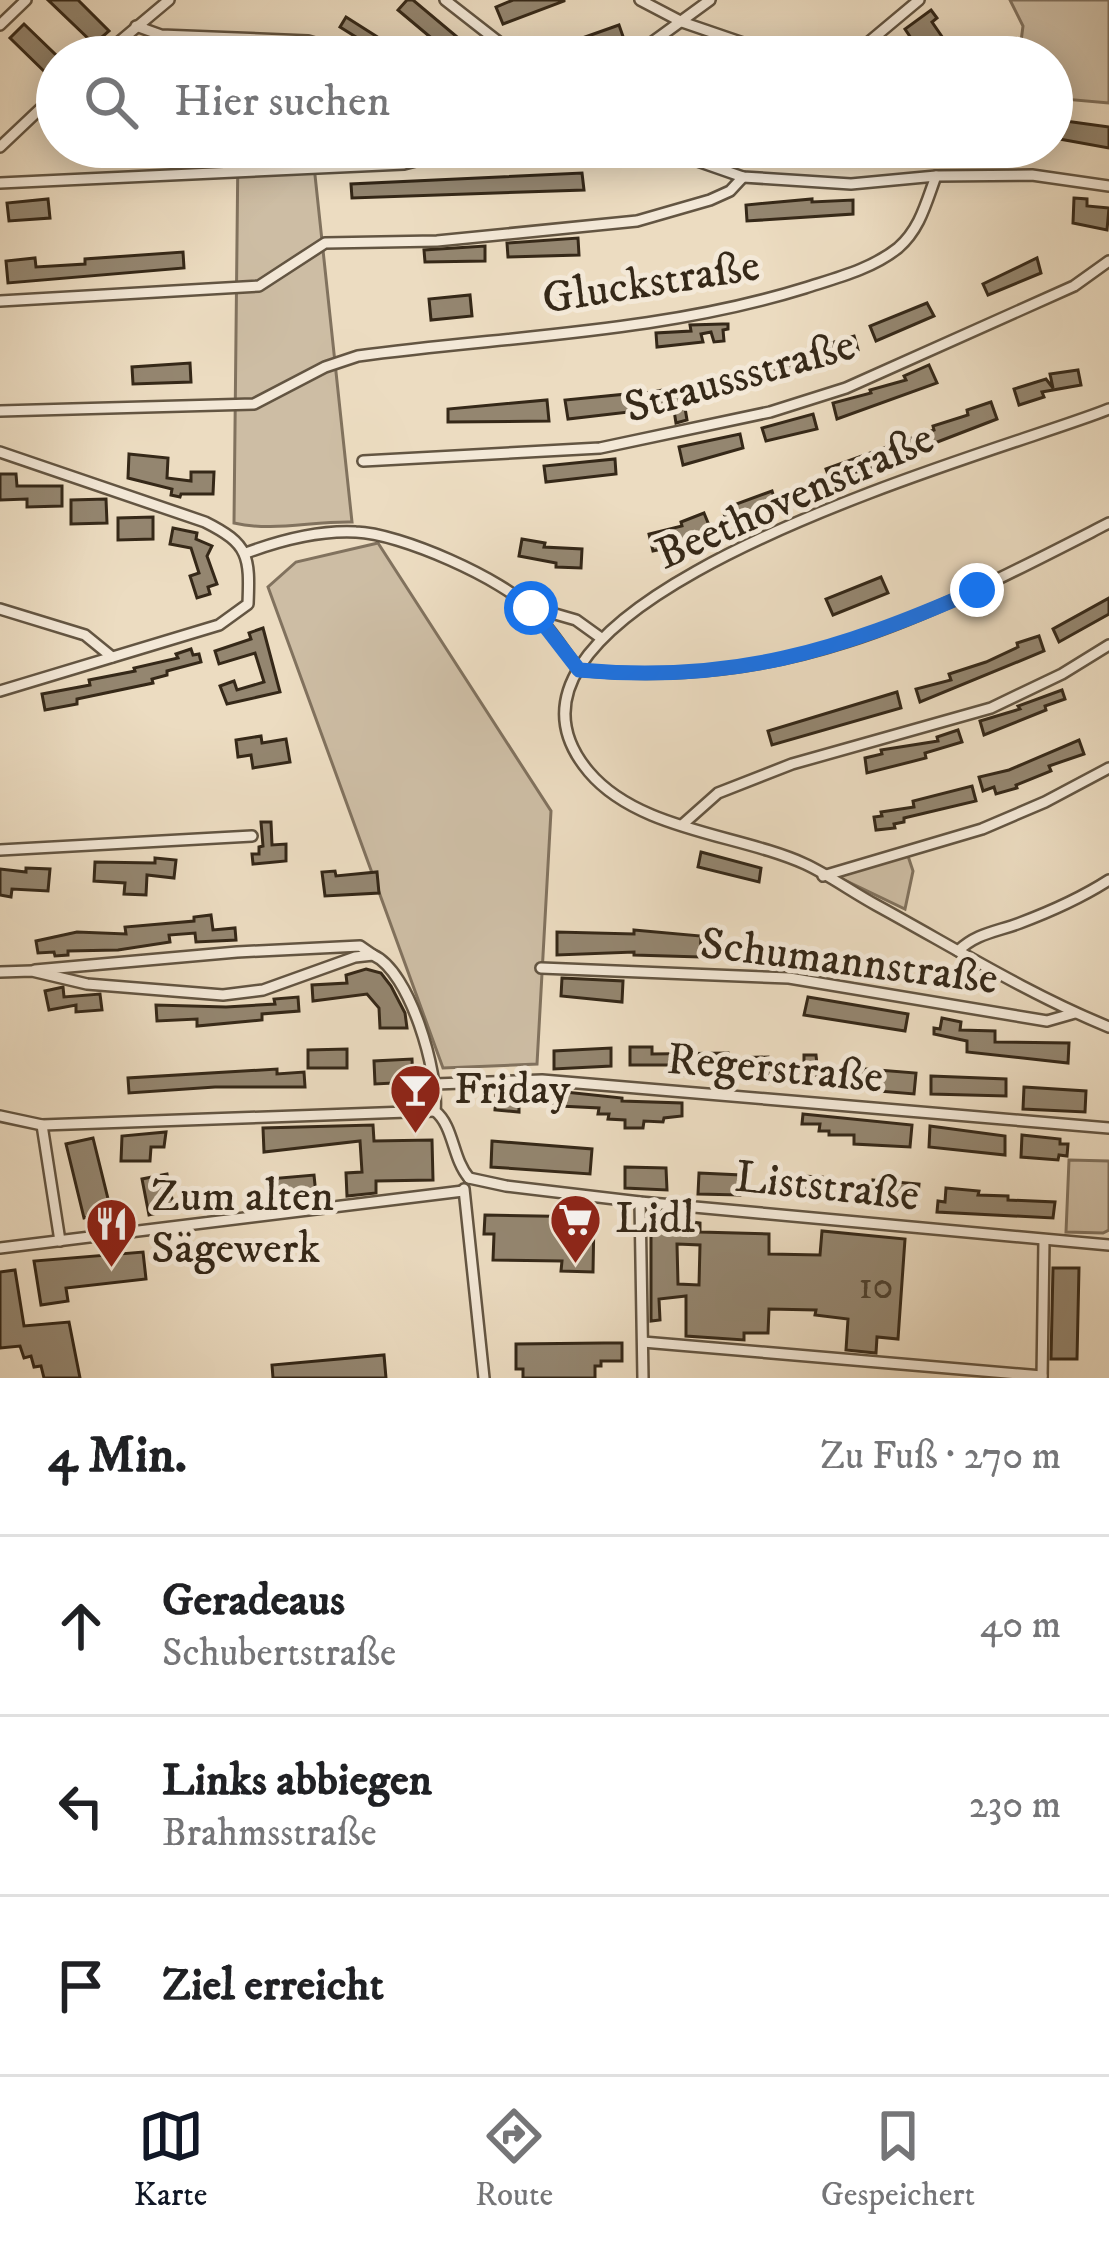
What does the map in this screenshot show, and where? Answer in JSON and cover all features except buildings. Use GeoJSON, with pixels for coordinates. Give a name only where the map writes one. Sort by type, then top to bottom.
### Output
{"type":"FeatureCollection","features":[{"type":"Feature","properties":{"kind":"street"},"geometry":{"type":"LineString","coordinates":[[0,25],[26,0]]}},
{"type":"Feature","properties":{"kind":"street"},"geometry":{"type":"LineString","coordinates":[[124,36],[169,0]]}},
{"type":"Feature","properties":{"kind":"street"},"geometry":{"type":"LineString","coordinates":[[445,0],[491,36]]}},
{"type":"Feature","properties":{"kind":"street"},"geometry":{"type":"LineString","coordinates":[[640,0],[723,36]]}},
{"type":"Feature","properties":{"kind":"street"},"geometry":{"type":"LineString","coordinates":[[662,36],[710,0]]}},
{"type":"Feature","properties":{"kind":"street"},"geometry":{"type":"LineString","coordinates":[[877,36],[919,0]]}},
{"type":"Feature","properties":{"kind":"street"},"geometry":{"type":"LineString","coordinates":[[136,26],[161,35],[186,36]]}},
{"type":"Feature","properties":{"kind":"street"},"geometry":{"type":"LineString","coordinates":[[0,147],[36,113]]}},
{"type":"Feature","properties":{"kind":"street"},"geometry":{"type":"LineString","coordinates":[[0,183],[319,168]]}},
{"type":"Feature","properties":{"kind":"street"},"geometry":{"type":"LineString","coordinates":[[717,168],[743,177],[851,184],[936,176],[1032,175],[1109,186]]}},
{"type":"Feature","properties":{"kind":"street","name":"Gluckstraße"},"geometry":{"type":"LineString","coordinates":[[0,411],[254,404],[325,367],[358,356],[676,320],[765,300],[847,275],[886,256],[917,228],[936,176]]}},
{"type":"Feature","properties":{"kind":"street"},"geometry":{"type":"LineString","coordinates":[[0,302],[259,286],[325,243],[437,241],[614,225],[710,200],[743,177]]}},
{"type":"Feature","properties":{"kind":"street","name":"Straussstraße"},"geometry":{"type":"LineString","coordinates":[[363,461],[600,448],[770,412],[846,388],[909,360],[1074,286],[1109,261]]}},
{"type":"Feature","properties":{"kind":"street","name":"Beethovenstraße"},"geometry":{"type":"LineString","coordinates":[[1108,412],[843,503],[765,536],[656,593],[601,638],[579,670],[566,716],[583,763],[620,799],[682,825],[804,864],[1109,1028]]}},
{"type":"Feature","properties":{"kind":"street"},"geometry":{"type":"LineString","coordinates":[[0,452],[233,536],[246,554],[248,604],[230,619],[196,634],[0,691]]}},
{"type":"Feature","properties":{"kind":"street"},"geometry":{"type":"LineString","coordinates":[[531,608],[579,670],[647,676],[755,666],[834,648],[977,590],[1109,523]]}},
{"type":"Feature","properties":{"kind":"street"},"geometry":{"type":"LineString","coordinates":[[246,554],[300,536],[358,531],[376,535],[458,562],[531,608],[576,620],[601,638]]}},
{"type":"Feature","properties":{"kind":"street"},"geometry":{"type":"LineString","coordinates":[[0,609],[85,634],[112,657]]}},
{"type":"Feature","properties":{"kind":"street"},"geometry":{"type":"LineString","coordinates":[[682,825],[718,793],[792,764],[991,708],[1109,645]]}},
{"type":"Feature","properties":{"kind":"street"},"geometry":{"type":"LineString","coordinates":[[823,875],[982,829],[1109,768]]}},
{"type":"Feature","properties":{"kind":"street"},"geometry":{"type":"LineString","coordinates":[[0,850],[251,836]]}},
{"type":"Feature","properties":{"kind":"street"},"geometry":{"type":"LineString","coordinates":[[958,950],[975,935],[1014,926],[1080,899],[1109,880]]}},
{"type":"Feature","properties":{"kind":"street"},"geometry":{"type":"LineString","coordinates":[[0,972],[367,947],[394,970],[406,989],[435,1084],[435,1111],[446,1122],[461,1169],[469,1178],[463,1191],[484,1378]]}},
{"type":"Feature","properties":{"kind":"street"},"geometry":{"type":"LineString","coordinates":[[32,970],[87,984],[224,995],[263,990],[373,955]]}},
{"type":"Feature","properties":{"kind":"street","name":"Schumannstraße"},"geometry":{"type":"LineString","coordinates":[[541,968],[789,978],[1047,1022],[1075,1013]]}},
{"type":"Feature","properties":{"kind":"street","name":"Regerstraße"},"geometry":{"type":"LineString","coordinates":[[435,1084],[542,1080],[1109,1129]]}},
{"type":"Feature","properties":{"kind":"street"},"geometry":{"type":"LineString","coordinates":[[0,1115],[42,1125],[435,1111]]}},
{"type":"Feature","properties":{"kind":"street"},"geometry":{"type":"LineString","coordinates":[[42,1125],[60,1240]]}},
{"type":"Feature","properties":{"kind":"street","name":"Liststraße"},"geometry":{"type":"LineString","coordinates":[[469,1178],[640,1202],[1109,1245]]}},
{"type":"Feature","properties":{"kind":"street"},"geometry":{"type":"LineString","coordinates":[[0,1248],[463,1191]]}},
{"type":"Feature","properties":{"kind":"street"},"geometry":{"type":"LineString","coordinates":[[640,1202],[644,1378]]}},
{"type":"Feature","properties":{"kind":"street"},"geometry":{"type":"LineString","coordinates":[[643,1342],[1042,1377],[1044,1240]]}},
{"type":"Feature","properties":{"kind":"shaded area"},"geometry":{"type":"Polygon","coordinates":[[[1010,0],[1109,0],[1109,103],[1073,100],[1073,36],[1022,36],[1023,26],[1010,0]]]}},
{"type":"Feature","properties":{"kind":"shaded area"},"geometry":{"type":"Polygon","coordinates":[[[238,168],[314,168],[352,522],[234,523],[238,168]]]}},
{"type":"Feature","properties":{"kind":"shaded area"},"geometry":{"type":"Polygon","coordinates":[[[378,543],[551,811],[537,1064],[443,1068],[268,587],[296,562],[378,543]]]}},
{"type":"Feature","properties":{"kind":"shaded area"},"geometry":{"type":"Polygon","coordinates":[[[908,856],[913,871],[905,909],[834,875],[908,856]]]}},
{"type":"Feature","properties":{"kind":"shaded area"},"geometry":{"type":"Polygon","coordinates":[[[1069,1160],[1109,1161],[1109,1230],[1066,1232],[1069,1160]]]}},
{"type":"Feature","properties":{"kind":"place","name":"Friday"},"geometry":{"type":"Point","coordinates":[415,1136]}},
{"type":"Feature","properties":{"kind":"place","name":"Lidl"},"geometry":{"type":"Point","coordinates":[576,1265]}},
{"type":"Feature","properties":{"kind":"place","name":"Zum alten Sägewerk"},"geometry":{"type":"Point","coordinates":[112,1269]}},
{"type":"Feature","properties":{"kind":"route"},"geometry":{"type":"LineString","coordinates":[[531,608],[579,670],[647,676],[755,666],[834,648],[977,590]]}}]}
